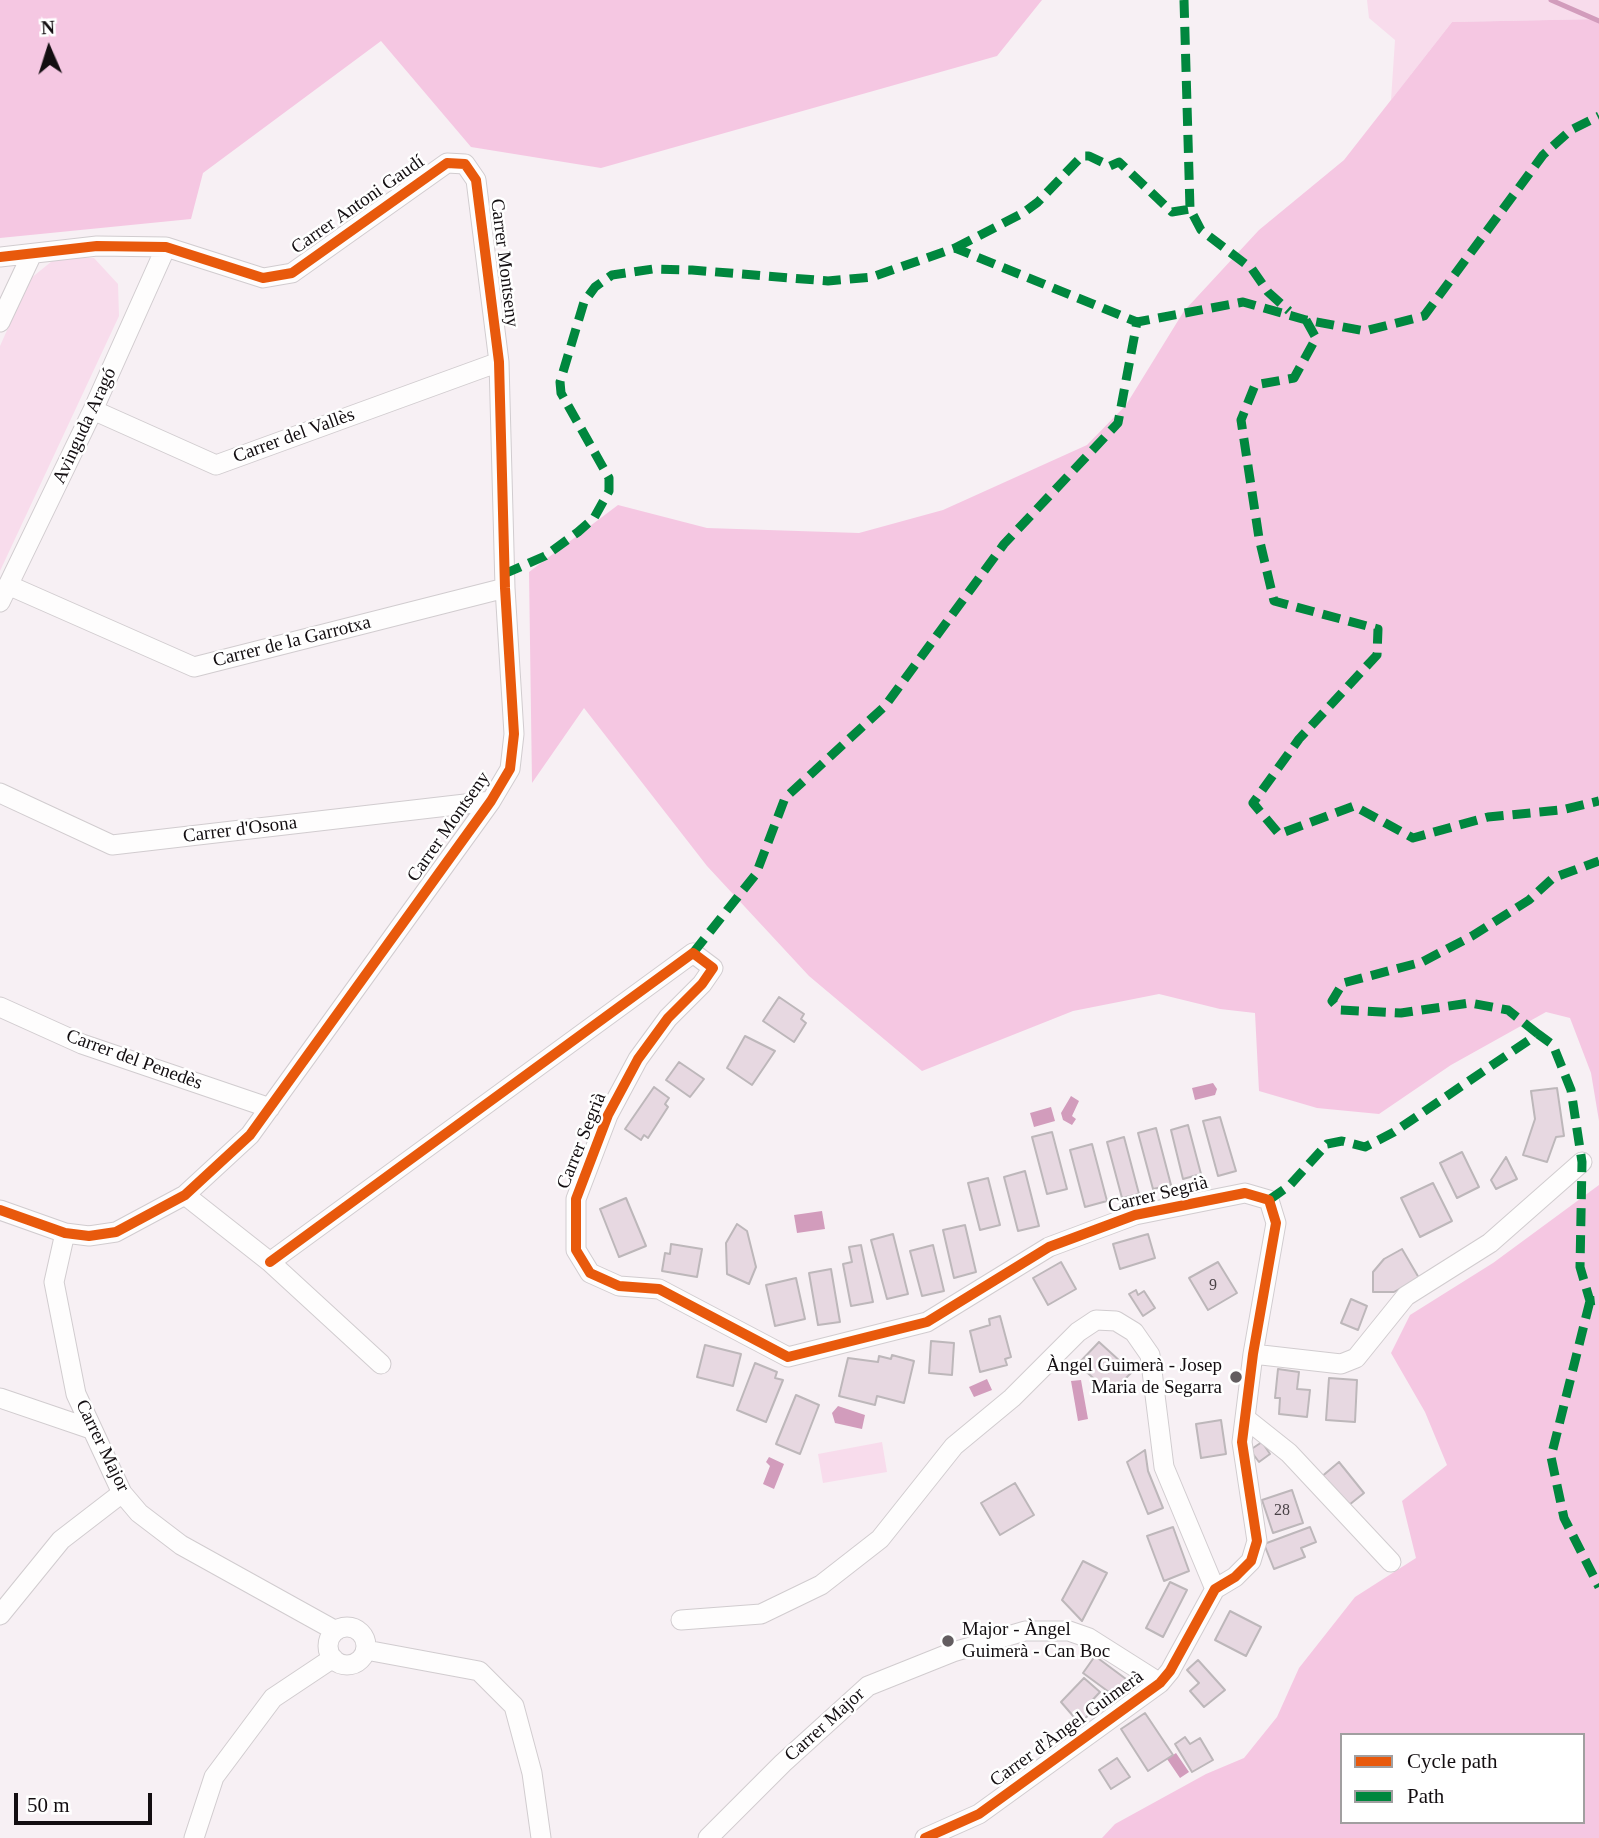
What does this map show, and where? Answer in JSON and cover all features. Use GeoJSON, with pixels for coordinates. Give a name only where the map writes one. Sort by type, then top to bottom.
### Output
{"type":"FeatureCollection","features":[{"type":"Feature","properties":{"kind":"street","name":"Carrer Antoni Gaudí"},"geometry":{"type":"LineString","coordinates":[[0,257],[97,246],[166,247],[263,278],[292,273],[447,163]]}},
{"type":"Feature","properties":{"kind":"street","name":"Carrer Montseny"},"geometry":{"type":"LineString","coordinates":[[0,1210],[65,1233],[89,1236],[116,1232],[185,1195],[250,1135],[491,801],[510,769],[514,734],[505,589],[499,362],[476,180],[465,164],[447,163]]}},
{"type":"Feature","properties":{"kind":"street","name":"Avinguda Aragó"},"geometry":{"type":"LineString","coordinates":[[4,593],[93,411],[166,247]]}},
{"type":"Feature","properties":{"kind":"street"},"geometry":{"type":"LineString","coordinates":[[0,322],[32,254]]}},
{"type":"Feature","properties":{"kind":"street","name":"Carrer del Vallès"},"geometry":{"type":"LineString","coordinates":[[93,411],[216,465],[499,362]]}},
{"type":"Feature","properties":{"kind":"street","name":"Carrer de la Garrotxa"},"geometry":{"type":"LineString","coordinates":[[4,593],[194,667],[505,589]]}},
{"type":"Feature","properties":{"kind":"street","name":"Carrer d'Osona"},"geometry":{"type":"LineString","coordinates":[[0,793],[112,845],[491,801]]}},
{"type":"Feature","properties":{"kind":"street","name":"Carrer Segrià"},"geometry":{"type":"LineString","coordinates":[[270,1262],[693,953],[712,968],[702,984],[668,1018],[638,1059],[608,1115],[576,1199],[576,1250],[590,1273],[619,1286],[659,1289],[788,1357],[927,1322],[1049,1247],[1135,1215],[1245,1193],[1269,1200],[1276,1223]]}},
{"type":"Feature","properties":{"kind":"street","name":"Carrer del Penedès"},"geometry":{"type":"LineString","coordinates":[[0,1007],[82,1044],[270,1108]]}},
{"type":"Feature","properties":{"kind":"street"},"geometry":{"type":"LineString","coordinates":[[1253,1354],[1341,1364],[1356,1358],[1406,1296],[1490,1243],[1582,1162]]}},
{"type":"Feature","properties":{"kind":"street"},"geometry":{"type":"LineString","coordinates":[[185,1195],[270,1262],[381,1364]]}},
{"type":"Feature","properties":{"kind":"street","name":"Carrer d'Àngel Guimerà"},"geometry":{"type":"LineString","coordinates":[[925,1838],[979,1814],[1160,1683],[1170,1671],[1215,1589],[1244,1569],[1255,1551],[1255,1525],[1242,1442],[1253,1354],[1276,1223]]}},
{"type":"Feature","properties":{"kind":"street","name":"Carrer Major"},"geometry":{"type":"LineString","coordinates":[[65,1233],[54,1282],[76,1394],[122,1493],[139,1513],[181,1545],[322,1621],[335,1631]]}},
{"type":"Feature","properties":{"kind":"street"},"geometry":{"type":"LineString","coordinates":[[681,1620],[761,1614],[821,1585],[880,1539],[954,1446],[1012,1398],[1078,1332],[1096,1320],[1116,1321],[1135,1332],[1150,1355],[1164,1467],[1215,1589]]}},
{"type":"Feature","properties":{"kind":"street"},"geometry":{"type":"LineString","coordinates":[[0,1398],[91,1429]]}},
{"type":"Feature","properties":{"kind":"street"},"geometry":{"type":"LineString","coordinates":[[1245,1418],[1289,1453],[1391,1562]]}},
{"type":"Feature","properties":{"kind":"street"},"geometry":{"type":"LineString","coordinates":[[0,1615],[61,1540],[122,1493]]}},
{"type":"Feature","properties":{"kind":"street"},"geometry":{"type":"LineString","coordinates":[[347,1627],[358,1630],[365,1638],[366,1650],[359,1661],[351,1665],[342,1664],[333,1658],[328,1645],[335,1631],[347,1627]]}},
{"type":"Feature","properties":{"kind":"street","name":"Carrer Major"},"geometry":{"type":"LineString","coordinates":[[708,1838],[724,1830],[868,1686],[998,1638],[1025,1631],[1069,1631],[1089,1638],[1160,1683]]}},
{"type":"Feature","properties":{"kind":"street"},"geometry":{"type":"LineString","coordinates":[[366,1650],[479,1671],[514,1706],[533,1773],[541,1838]]}},
{"type":"Feature","properties":{"kind":"street"},"geometry":{"type":"LineString","coordinates":[[194,1838],[214,1777],[273,1698],[333,1658]]}},
{"type":"Feature","properties":{"kind":"shaded area"},"geometry":{"type":"Polygon","coordinates":[[[0,0],[1042,0],[997,56],[601,168],[471,147],[381,41],[203,173],[191,219],[0,238],[0,0]]]}},
{"type":"Feature","properties":{"kind":"shaded area"},"geometry":{"type":"Polygon","coordinates":[[[1367,0],[1599,0],[1599,19],[1452,22],[1391,100],[1395,40],[1369,18],[1367,0]]]}},
{"type":"Feature","properties":{"kind":"shaded area"},"geometry":{"type":"Polygon","coordinates":[[[1599,19],[1599,1121],[1591,1073],[1570,1018],[1546,1012],[1451,1065],[1379,1114],[1317,1108],[1259,1091],[1255,1013],[1220,1009],[1159,994],[1073,1011],[922,1071],[809,976],[707,866],[584,708],[532,783],[529,572],[618,505],[707,528],[859,533],[943,510],[1087,445],[1126,405],[1184,311],[1259,230],[1344,160],[1452,22],[1599,19]]]}},
{"type":"Feature","properties":{"kind":"shaded area"},"geometry":{"type":"Polygon","coordinates":[[[57,257],[94,258],[118,284],[119,316],[0,571],[0,346],[30,279],[57,257]]]}},
{"type":"Feature","properties":{"kind":"shaded area"},"geometry":{"type":"Polygon","coordinates":[[[1213,1083],[1217,1089],[1215,1095],[1195,1100],[1192,1088],[1213,1083]]]}},
{"type":"Feature","properties":{"kind":"shaded area"},"geometry":{"type":"Polygon","coordinates":[[[1071,1096],[1079,1101],[1072,1116],[1076,1119],[1072,1125],[1063,1120],[1061,1113],[1071,1096]]]}},
{"type":"Feature","properties":{"kind":"shaded area"},"geometry":{"type":"Polygon","coordinates":[[[1051,1107],[1055,1121],[1034,1127],[1030,1113],[1051,1107]]]}},
{"type":"Feature","properties":{"kind":"shaded area"},"geometry":{"type":"Polygon","coordinates":[[[1599,1185],[1599,1838],[1102,1838],[1115,1824],[1206,1774],[1244,1758],[1277,1717],[1299,1668],[1355,1597],[1416,1558],[1402,1501],[1447,1465],[1425,1412],[1391,1353],[1410,1315],[1493,1263],[1599,1185]]]}},
{"type":"Feature","properties":{"kind":"shaded area"},"geometry":{"type":"Polygon","coordinates":[[[822,1211],[825,1229],[797,1233],[794,1215],[822,1211]]]}},
{"type":"Feature","properties":{"kind":"shaded area"},"geometry":{"type":"Polygon","coordinates":[[[987,1379],[992,1390],[974,1397],[969,1387],[987,1379]]]}},
{"type":"Feature","properties":{"kind":"shaded area"},"geometry":{"type":"Polygon","coordinates":[[[1081,1380],[1088,1419],[1078,1421],[1071,1381],[1081,1380]]]}},
{"type":"Feature","properties":{"kind":"shaded area"},"geometry":{"type":"Polygon","coordinates":[[[838,1406],[865,1415],[862,1429],[835,1423],[832,1413],[838,1406]]]}},
{"type":"Feature","properties":{"kind":"shaded area"},"geometry":{"type":"Polygon","coordinates":[[[882,1442],[887,1472],[823,1483],[818,1454],[882,1442]]]}},
{"type":"Feature","properties":{"kind":"shaded area"},"geometry":{"type":"Polygon","coordinates":[[[769,1457],[784,1464],[774,1489],[763,1484],[770,1466],[766,1462],[769,1457]]]}},
{"type":"Feature","properties":{"kind":"shaded area"},"geometry":{"type":"Polygon","coordinates":[[[1176,1753],[1189,1772],[1180,1778],[1167,1759],[1176,1753]]]}},
{"type":"Feature","properties":{"kind":"building"},"geometry":{"type":"Polygon","coordinates":[[[779,997],[804,1014],[801,1019],[806,1023],[794,1042],[763,1021],[779,997]]]}},
{"type":"Feature","properties":{"kind":"building"},"geometry":{"type":"Polygon","coordinates":[[[745,1036],[775,1051],[752,1085],[727,1068],[745,1036]]]}},
{"type":"Feature","properties":{"kind":"building"},"geometry":{"type":"Polygon","coordinates":[[[679,1062],[704,1079],[690,1097],[666,1080],[679,1062]]]}},
{"type":"Feature","properties":{"kind":"building"},"geometry":{"type":"Polygon","coordinates":[[[654,1087],[669,1098],[665,1104],[668,1107],[648,1138],[644,1135],[641,1140],[625,1129],[654,1087]]]}},
{"type":"Feature","properties":{"kind":"building"},"geometry":{"type":"Polygon","coordinates":[[[1557,1088],[1564,1136],[1556,1137],[1547,1162],[1523,1155],[1535,1119],[1531,1091],[1557,1088]]]}},
{"type":"Feature","properties":{"kind":"building"},"geometry":{"type":"Polygon","coordinates":[[[1220,1117],[1236,1171],[1218,1176],[1203,1121],[1220,1117]]]}},
{"type":"Feature","properties":{"kind":"building"},"geometry":{"type":"Polygon","coordinates":[[[1188,1125],[1201,1174],[1183,1179],[1171,1130],[1188,1125]]]}},
{"type":"Feature","properties":{"kind":"building"},"geometry":{"type":"Polygon","coordinates":[[[1156,1128],[1171,1185],[1153,1189],[1138,1133],[1156,1128]]]}},
{"type":"Feature","properties":{"kind":"building"},"geometry":{"type":"Polygon","coordinates":[[[1052,1132],[1067,1189],[1047,1194],[1032,1137],[1052,1132]]]}},
{"type":"Feature","properties":{"kind":"building"},"geometry":{"type":"Polygon","coordinates":[[[1124,1137],[1139,1194],[1122,1198],[1107,1142],[1124,1137]]]}},
{"type":"Feature","properties":{"kind":"building"},"geometry":{"type":"Polygon","coordinates":[[[1092,1144],[1107,1201],[1085,1207],[1070,1150],[1092,1144]]]}},
{"type":"Feature","properties":{"kind":"building"},"geometry":{"type":"Polygon","coordinates":[[[1462,1152],[1479,1187],[1457,1198],[1440,1163],[1462,1152]]]}},
{"type":"Feature","properties":{"kind":"building"},"geometry":{"type":"Polygon","coordinates":[[[1506,1157],[1517,1179],[1496,1189],[1491,1180],[1506,1157]]]}},
{"type":"Feature","properties":{"kind":"building"},"geometry":{"type":"Polygon","coordinates":[[[1025,1171],[1039,1226],[1018,1231],[1004,1177],[1025,1171]]]}},
{"type":"Feature","properties":{"kind":"building"},"geometry":{"type":"Polygon","coordinates":[[[988,1178],[1000,1225],[980,1230],[968,1183],[988,1178]]]}},
{"type":"Feature","properties":{"kind":"building"},"geometry":{"type":"Polygon","coordinates":[[[1433,1183],[1452,1221],[1420,1237],[1401,1198],[1433,1183]]]}},
{"type":"Feature","properties":{"kind":"building"},"geometry":{"type":"Polygon","coordinates":[[[626,1198],[646,1246],[619,1257],[600,1209],[626,1198]]]}},
{"type":"Feature","properties":{"kind":"building"},"geometry":{"type":"Polygon","coordinates":[[[737,1224],[747,1231],[756,1267],[749,1284],[727,1274],[726,1243],[737,1224]]]}},
{"type":"Feature","properties":{"kind":"building"},"geometry":{"type":"Polygon","coordinates":[[[965,1225],[976,1272],[954,1278],[943,1230],[965,1225]]]}},
{"type":"Feature","properties":{"kind":"building"},"geometry":{"type":"Polygon","coordinates":[[[893,1234],[908,1294],[887,1299],[871,1240],[893,1234]]]}},
{"type":"Feature","properties":{"kind":"building"},"geometry":{"type":"Polygon","coordinates":[[[1148,1234],[1155,1258],[1120,1269],[1113,1244],[1148,1234]]]}},
{"type":"Feature","properties":{"kind":"building"},"geometry":{"type":"Polygon","coordinates":[[[671,1244],[702,1249],[697,1277],[662,1271],[665,1253],[670,1254],[671,1244]]]}},
{"type":"Feature","properties":{"kind":"building"},"geometry":{"type":"Polygon","coordinates":[[[861,1245],[873,1302],[851,1306],[843,1264],[852,1262],[849,1247],[861,1245]]]}},
{"type":"Feature","properties":{"kind":"building"},"geometry":{"type":"Polygon","coordinates":[[[933,1245],[944,1291],[922,1296],[910,1251],[933,1245]]]}},
{"type":"Feature","properties":{"kind":"building"},"geometry":{"type":"Polygon","coordinates":[[[1402,1249],[1419,1278],[1394,1292],[1373,1292],[1373,1272],[1384,1259],[1402,1249]]]}},
{"type":"Feature","properties":{"kind":"building"},"geometry":{"type":"Polygon","coordinates":[[[1061,1262],[1076,1289],[1048,1305],[1033,1278],[1061,1262]]]}},
{"type":"Feature","properties":{"kind":"building"},"geometry":{"type":"Polygon","coordinates":[[[1218,1262],[1237,1293],[1208,1310],[1189,1278],[1218,1262]]]}},
{"type":"Feature","properties":{"kind":"building"},"geometry":{"type":"Polygon","coordinates":[[[831,1269],[840,1322],[818,1325],[809,1273],[831,1269]]]}},
{"type":"Feature","properties":{"kind":"building"},"geometry":{"type":"Polygon","coordinates":[[[796,1278],[805,1319],[775,1326],[766,1285],[796,1278]]]}},
{"type":"Feature","properties":{"kind":"building"},"geometry":{"type":"Polygon","coordinates":[[[1136,1290],[1138,1295],[1144,1291],[1155,1308],[1143,1316],[1129,1294],[1136,1290]]]}},
{"type":"Feature","properties":{"kind":"building"},"geometry":{"type":"Polygon","coordinates":[[[1351,1299],[1367,1306],[1358,1330],[1341,1323],[1351,1299]]]}},
{"type":"Feature","properties":{"kind":"building"},"geometry":{"type":"Polygon","coordinates":[[[1000,1316],[1011,1357],[1005,1359],[1007,1365],[980,1372],[970,1331],[990,1325],[989,1319],[1000,1316]]]}},
{"type":"Feature","properties":{"kind":"building"},"geometry":{"type":"Polygon","coordinates":[[[931,1341],[954,1343],[952,1375],[929,1373],[931,1341]]]}},
{"type":"Feature","properties":{"kind":"building"},"geometry":{"type":"Polygon","coordinates":[[[1099,1342],[1132,1372],[1115,1389],[1108,1383],[1104,1388],[1078,1364],[1099,1342]]]}},
{"type":"Feature","properties":{"kind":"building"},"geometry":{"type":"Polygon","coordinates":[[[705,1345],[741,1354],[733,1386],[697,1377],[705,1345]]]}},
{"type":"Feature","properties":{"kind":"building"},"geometry":{"type":"Polygon","coordinates":[[[892,1355],[914,1361],[904,1403],[877,1396],[875,1405],[839,1396],[848,1358],[878,1362],[879,1356],[891,1359],[892,1355]]]}},
{"type":"Feature","properties":{"kind":"building"},"geometry":{"type":"Polygon","coordinates":[[[755,1363],[777,1372],[775,1378],[783,1380],[766,1422],[737,1410],[755,1363]]]}},
{"type":"Feature","properties":{"kind":"building"},"geometry":{"type":"Polygon","coordinates":[[[1278,1369],[1299,1372],[1297,1389],[1310,1390],[1307,1417],[1279,1414],[1280,1398],[1275,1398],[1278,1369]]]}},
{"type":"Feature","properties":{"kind":"building"},"geometry":{"type":"Polygon","coordinates":[[[1329,1378],[1357,1380],[1355,1422],[1326,1420],[1329,1378]]]}},
{"type":"Feature","properties":{"kind":"building"},"geometry":{"type":"Polygon","coordinates":[[[796,1395],[819,1405],[800,1454],[776,1444],[796,1395]]]}},
{"type":"Feature","properties":{"kind":"building"},"geometry":{"type":"Polygon","coordinates":[[[1221,1420],[1226,1454],[1201,1458],[1196,1424],[1221,1420]]]}},
{"type":"Feature","properties":{"kind":"building"},"geometry":{"type":"Polygon","coordinates":[[[1262,1442],[1270,1454],[1259,1462],[1250,1450],[1262,1442]]]}},
{"type":"Feature","properties":{"kind":"building"},"geometry":{"type":"Polygon","coordinates":[[[1145,1450],[1148,1471],[1163,1508],[1148,1514],[1127,1462],[1145,1450]]]}},
{"type":"Feature","properties":{"kind":"building"},"geometry":{"type":"Polygon","coordinates":[[[1339,1462],[1364,1493],[1344,1509],[1320,1478],[1339,1462]]]}},
{"type":"Feature","properties":{"kind":"building"},"geometry":{"type":"Polygon","coordinates":[[[1015,1483],[1034,1515],[1000,1535],[981,1503],[1015,1483]]]}},
{"type":"Feature","properties":{"kind":"building"},"geometry":{"type":"Polygon","coordinates":[[[1292,1490],[1303,1523],[1273,1533],[1262,1500],[1292,1490]]]}},
{"type":"Feature","properties":{"kind":"building"},"geometry":{"type":"Polygon","coordinates":[[[1173,1527],[1189,1571],[1164,1581],[1147,1536],[1173,1527]]]}},
{"type":"Feature","properties":{"kind":"building"},"geometry":{"type":"Polygon","coordinates":[[[1310,1527],[1316,1542],[1301,1548],[1305,1557],[1274,1569],[1264,1544],[1310,1527]]]}},
{"type":"Feature","properties":{"kind":"building"},"geometry":{"type":"Polygon","coordinates":[[[1083,1561],[1107,1573],[1082,1621],[1062,1600],[1083,1561]]]}},
{"type":"Feature","properties":{"kind":"building"},"geometry":{"type":"Polygon","coordinates":[[[1170,1582],[1187,1590],[1163,1637],[1146,1628],[1170,1582]]]}},
{"type":"Feature","properties":{"kind":"building"},"geometry":{"type":"Polygon","coordinates":[[[1230,1611],[1261,1627],[1246,1656],[1215,1640],[1230,1611]]]}},
{"type":"Feature","properties":{"kind":"building"},"geometry":{"type":"Polygon","coordinates":[[[1095,1656],[1130,1682],[1117,1698],[1083,1673],[1095,1656]]]}},
{"type":"Feature","properties":{"kind":"building"},"geometry":{"type":"Polygon","coordinates":[[[1198,1660],[1225,1690],[1204,1707],[1190,1691],[1199,1683],[1187,1670],[1198,1660]]]}},
{"type":"Feature","properties":{"kind":"building"},"geometry":{"type":"Polygon","coordinates":[[[1084,1678],[1100,1692],[1087,1706],[1092,1711],[1080,1724],[1061,1702],[1084,1678]]]}},
{"type":"Feature","properties":{"kind":"building"},"geometry":{"type":"Polygon","coordinates":[[[1145,1713],[1173,1755],[1148,1771],[1121,1729],[1145,1713]]]}},
{"type":"Feature","properties":{"kind":"building"},"geometry":{"type":"Polygon","coordinates":[[[1185,1737],[1190,1744],[1200,1738],[1213,1760],[1192,1772],[1175,1744],[1185,1737]]]}},
{"type":"Feature","properties":{"kind":"building"},"geometry":{"type":"Polygon","coordinates":[[[1117,1758],[1130,1777],[1111,1789],[1099,1770],[1117,1758]]]}},
{"type":"Feature","properties":{"kind":"waterway"},"geometry":{"type":"LineString","coordinates":[[1551,0],[1599,21]]}},
{"type":"Feature","properties":{"kind":"marked path"},"geometry":{"type":"LineString","coordinates":[[1184,0],[1190,209],[1201,230],[1252,269],[1268,292],[1289,311]]}},
{"type":"Feature","properties":{"kind":"marked path"},"geometry":{"type":"LineString","coordinates":[[693,953],[756,874],[785,798],[885,706],[1004,544],[1118,423],[1137,322],[1243,302],[1306,320],[1365,331],[1424,316],[1543,155],[1571,130],[1599,116]]}},
{"type":"Feature","properties":{"kind":"marked path"},"geometry":{"type":"LineString","coordinates":[[955,248],[1023,213],[1038,202],[1082,156],[1089,156],[1110,166],[1119,162],[1172,212],[1190,209]]}},
{"type":"Feature","properties":{"kind":"marked path"},"geometry":{"type":"LineString","coordinates":[[504,574],[545,556],[578,532],[594,518],[609,491],[609,478],[561,393],[560,382],[584,302],[595,287],[612,275],[653,269],[692,270],[828,281],[872,277],[955,248],[1137,322]]}},
{"type":"Feature","properties":{"kind":"marked path"},"geometry":{"type":"LineString","coordinates":[[1306,320],[1316,338],[1294,378],[1255,385],[1241,420],[1259,538],[1274,601],[1378,629],[1377,655],[1299,739],[1253,803],[1279,834],[1354,806],[1413,838],[1488,817],[1561,810],[1599,801]]}},
{"type":"Feature","properties":{"kind":"marked path"},"geometry":{"type":"LineString","coordinates":[[1538,1034],[1508,1010],[1470,1003],[1401,1013],[1340,1010],[1332,1001],[1343,983],[1422,962],[1472,936],[1529,900],[1553,878],[1599,861]]}},
{"type":"Feature","properties":{"kind":"marked path"},"geometry":{"type":"LineString","coordinates":[[1269,1200],[1290,1185],[1327,1144],[1342,1141],[1365,1147],[1394,1132],[1538,1034],[1553,1045],[1571,1090],[1582,1162],[1580,1267],[1590,1301],[1599,1300]]}},
{"type":"Feature","properties":{"kind":"marked path"},"geometry":{"type":"LineString","coordinates":[[1590,1301],[1551,1457],[1564,1518],[1599,1587]]}},
{"type":"Feature","properties":{"kind":"cycle path"},"geometry":{"type":"LineString","coordinates":[[0,257],[97,246],[166,247],[263,278],[292,273],[447,163],[465,164],[476,180],[499,362],[505,588],[514,734],[510,769],[491,801],[250,1135],[185,1195],[116,1232],[89,1236],[65,1233],[0,1210]]}},
{"type":"Feature","properties":{"kind":"cycle path"},"geometry":{"type":"LineString","coordinates":[[270,1262],[693,953],[713,968],[702,984],[668,1018],[638,1059],[608,1115],[576,1199],[576,1250],[590,1273],[619,1286],[659,1289],[788,1357],[927,1322],[1049,1247],[1135,1215],[1245,1193],[1269,1200],[1276,1223],[1253,1354],[1242,1442],[1257,1541],[1251,1561],[1235,1577],[1215,1589],[1170,1671],[1160,1683],[979,1814],[925,1838]]}},
{"type":"Feature","properties":{"kind":"place","name":"Àngel Guimerà - Josep Maria de Segarra"},"geometry":{"type":"Point","coordinates":[1236,1377]}},
{"type":"Feature","properties":{"kind":"place","name":"Major - Àngel Guimerà - Can Boc"},"geometry":{"type":"Point","coordinates":[948,1641]}}]}
